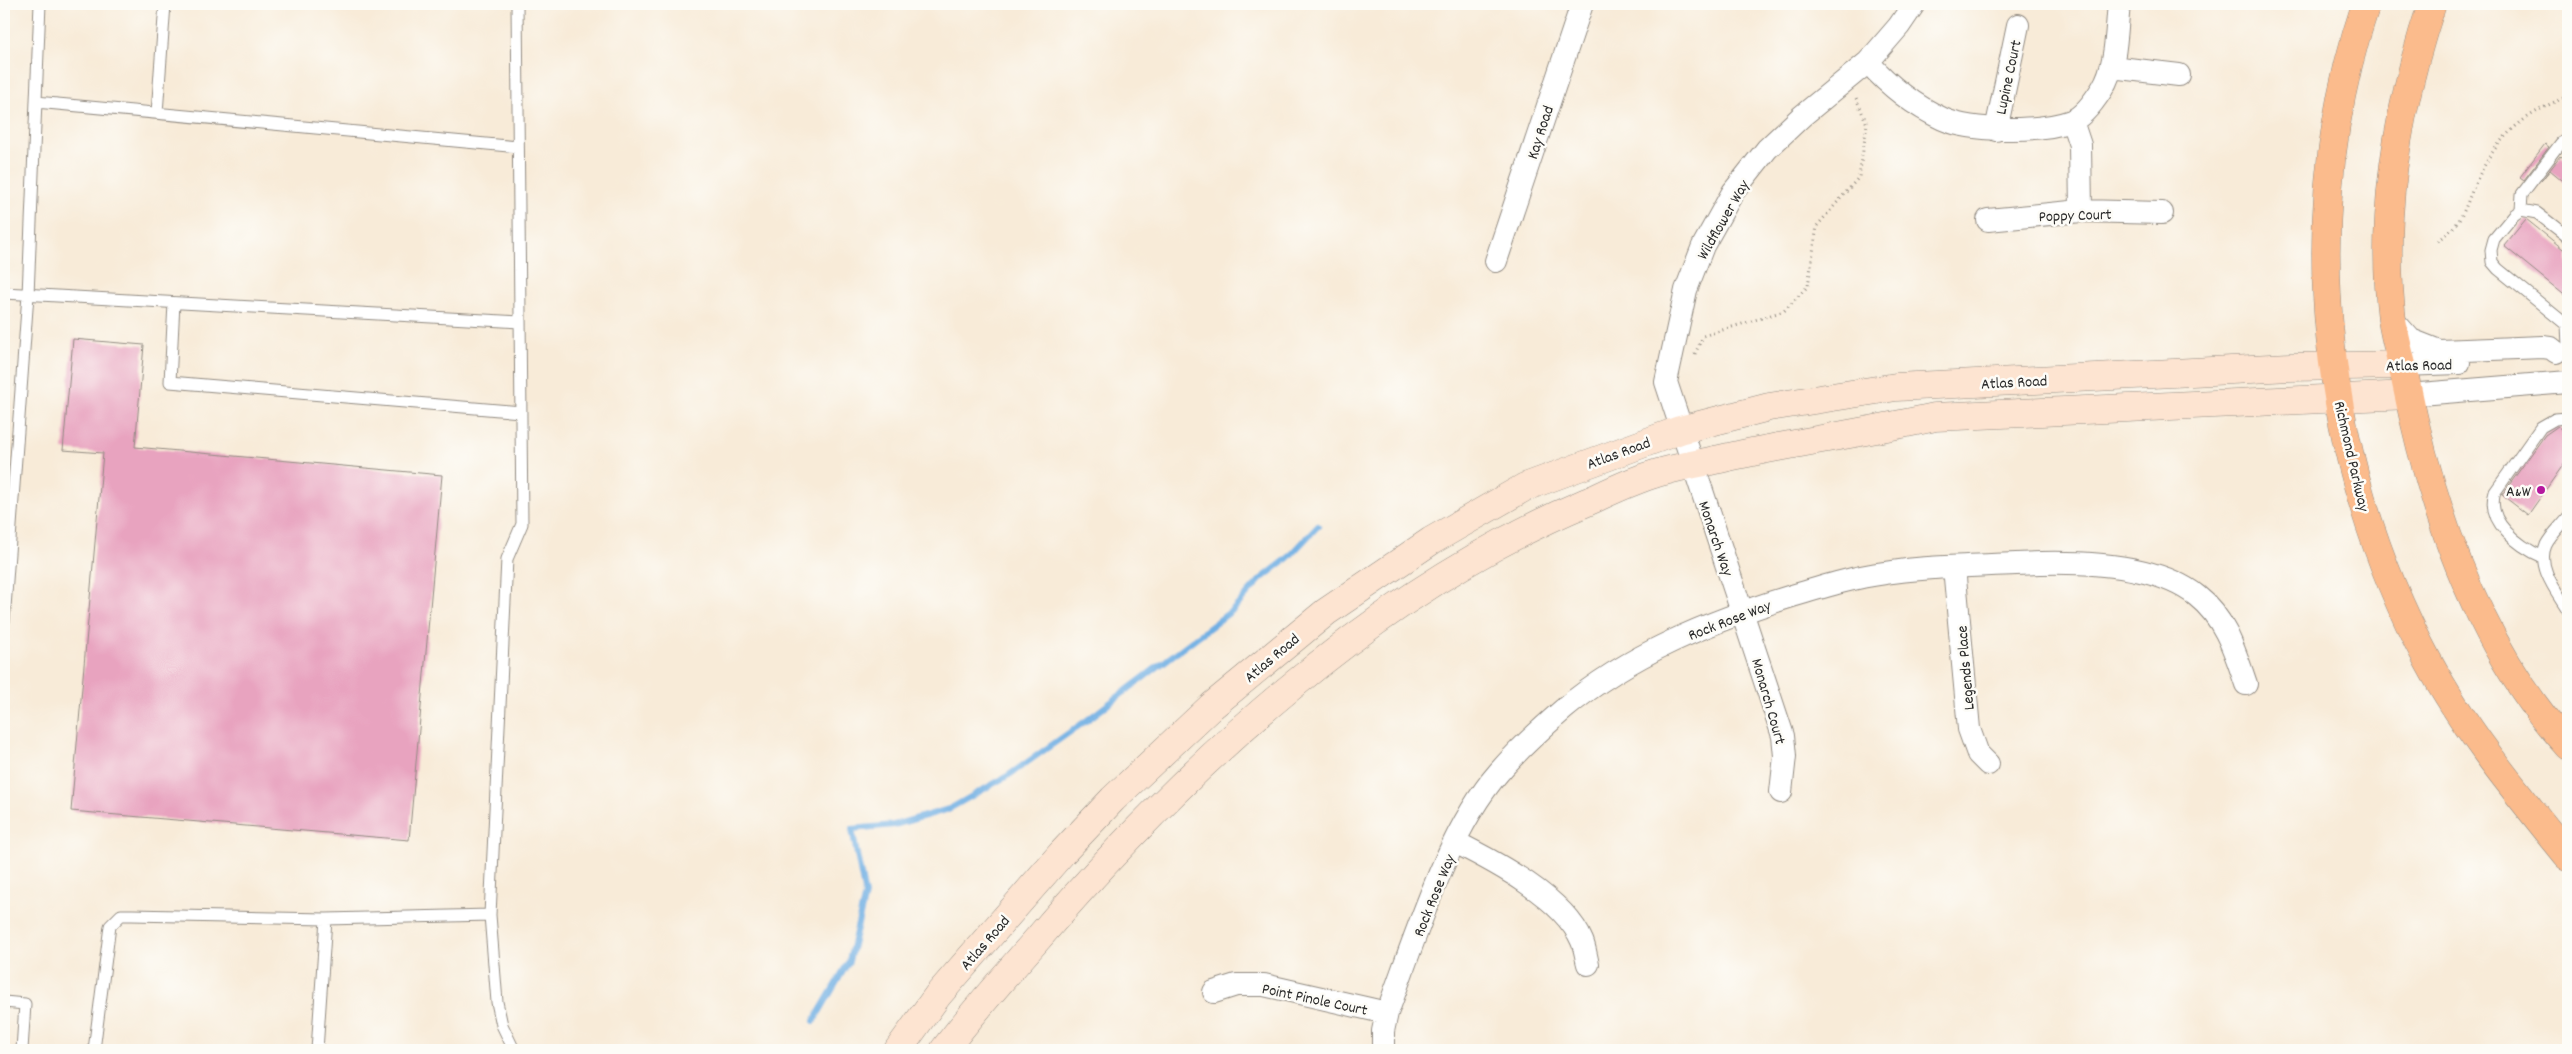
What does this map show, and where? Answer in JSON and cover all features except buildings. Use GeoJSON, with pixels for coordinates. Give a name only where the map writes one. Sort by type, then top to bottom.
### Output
{"type":"FeatureCollection","features":[{"type":"Feature","properties":{"kind":"highway","name":"Richmond Parkway"},"geometry":{"type":"LineString","coordinates":[[2366,4],[2339,105],[2330,169],[2326,269],[2334,365],[2362,503],[2380,556],[2402,611],[2429,664],[2482,748],[2568,856]]}},
{"type":"Feature","properties":{"kind":"highway"},"geometry":{"type":"LineString","coordinates":[[2432,4],[2414,61],[2394,163],[2389,217],[2389,289],[2392,319],[2425,467],[2457,559],[2493,638],[2541,716],[2568,746]]}},
{"type":"Feature","properties":{"kind":"street","name":"Kay Road"},"geometry":{"type":"LineString","coordinates":[[1496,261],[1582,4]]}},
{"type":"Feature","properties":{"kind":"street","name":"Wildflower Way"},"geometry":{"type":"LineString","coordinates":[[1692,465],[1666,382],[1686,290],[1703,246],[1733,192],[1767,149],[1802,116],[1868,62],[1899,26],[1914,4]]}},
{"type":"Feature","properties":{"kind":"street"},"geometry":{"type":"LineString","coordinates":[[1868,62],[1883,79],[1906,97],[1945,120],[1996,130],[2039,128],[2072,121],[2091,105],[2103,88],[2111,67],[2119,4]]}},
{"type":"Feature","properties":{"kind":"street","name":"Lupine Court"},"geometry":{"type":"LineString","coordinates":[[1996,130],[2018,25]]}},
{"type":"Feature","properties":{"kind":"street"},"geometry":{"type":"LineString","coordinates":[[2111,67],[2179,75]]}},
{"type":"Feature","properties":{"kind":"street"},"geometry":{"type":"LineString","coordinates":[[2072,121],[2080,145],[2081,211]]}},
{"type":"Feature","properties":{"kind":"street","name":"Poppy Court"},"geometry":{"type":"LineString","coordinates":[[1988,220],[2081,211],[2162,213]]}},
{"type":"Feature","properties":{"kind":"street","name":"Atlas Road"},"geometry":{"type":"LineString","coordinates":[[2392,319],[2411,340],[2439,351],[2543,347],[2565,352]]}},
{"type":"Feature","properties":{"kind":"street","name":"Atlas Road"},"geometry":{"type":"LineString","coordinates":[[898,1050],[938,995],[1062,853],[1113,799],[1212,706],[1326,612],[1431,541],[1525,487],[1680,430],[1769,407],[1896,387],[2334,365],[2402,365],[2547,358],[2565,352]]}},
{"type":"Feature","properties":{"kind":"street","name":"Atlas Road"},"geometry":{"type":"LineString","coordinates":[[2495,389],[2506,377],[2555,373],[2562,368],[2565,352]]}},
{"type":"Feature","properties":{"kind":"street","name":"Atlas Road"},"geometry":{"type":"LineString","coordinates":[[944,1050],[1090,878],[1139,826],[1237,734],[1348,641],[1450,573],[1542,521],[1648,476],[1796,442],[1935,417],[2408,395],[2568,382]]}},
{"type":"Feature","properties":{"kind":"street","name":"Monarch Way"},"geometry":{"type":"LineString","coordinates":[[1692,465],[1743,611]]}},
{"type":"Feature","properties":{"kind":"street","name":"Rock Rose Way"},"geometry":{"type":"LineString","coordinates":[[1384,1050],[1383,1031],[1387,1014],[1437,881],[1455,842],[1498,774],[1565,709],[1610,674],[1645,654],[1743,611],[1856,578],[1886,572],[2056,562],[2135,570],[2168,579],[2197,596],[2221,624],[2233,644],[2246,684]]}},
{"type":"Feature","properties":{"kind":"street","name":"Legends Place"},"geometry":{"type":"LineString","coordinates":[[1954,567],[1969,729],[1978,754],[1988,764]]}},
{"type":"Feature","properties":{"kind":"street","name":"Monarch Court"},"geometry":{"type":"LineString","coordinates":[[1743,611],[1783,736],[1785,756],[1780,792]]}},
{"type":"Feature","properties":{"kind":"street"},"geometry":{"type":"LineString","coordinates":[[1455,842],[1501,865],[1545,897],[1566,918],[1582,940],[1588,964]]}},
{"type":"Feature","properties":{"kind":"street","name":"Point Pinole Court"},"geometry":{"type":"LineString","coordinates":[[1214,992],[1236,985],[1264,985],[1387,1014]]}},
{"type":"Feature","properties":{"kind":"lane"},"geometry":{"type":"LineString","coordinates":[[4,621],[28,295],[40,4]]}},
{"type":"Feature","properties":{"kind":"lane"},"geometry":{"type":"LineString","coordinates":[[157,113],[165,4]]}},
{"type":"Feature","properties":{"kind":"lane"},"geometry":{"type":"LineString","coordinates":[[514,1050],[502,1026],[497,1002],[490,915],[507,559],[522,524],[517,4]]}},
{"type":"Feature","properties":{"kind":"lane"},"geometry":{"type":"LineString","coordinates":[[36,102],[518,147]]}},
{"type":"Feature","properties":{"kind":"lane"},"geometry":{"type":"LineString","coordinates":[[2521,210],[2522,194],[2561,143],[2568,139]]}},
{"type":"Feature","properties":{"kind":"lane"},"geometry":{"type":"LineString","coordinates":[[2565,352],[2568,326],[2498,269],[2492,262],[2491,250],[2494,239],[2514,215],[2521,210],[2537,213],[2568,237]]}},
{"type":"Feature","properties":{"kind":"lane"},"geometry":{"type":"LineString","coordinates":[[4,293],[520,322]]}},
{"type":"Feature","properties":{"kind":"lane"},"geometry":{"type":"LineString","coordinates":[[174,303],[170,382],[521,412]]}},
{"type":"Feature","properties":{"kind":"lane"},"geometry":{"type":"LineString","coordinates":[[2543,557],[2528,550],[2512,538],[2495,512],[2492,502],[2495,492],[2541,427],[2555,418],[2568,418]]}},
{"type":"Feature","properties":{"kind":"lane"},"geometry":{"type":"LineString","coordinates":[[2568,517],[2548,542],[2543,557],[2545,568],[2568,610]]}},
{"type":"Feature","properties":{"kind":"lane"},"geometry":{"type":"LineString","coordinates":[[94,1050],[110,926],[121,915],[326,919],[490,915]]}},
{"type":"Feature","properties":{"kind":"lane"},"geometry":{"type":"LineString","coordinates":[[317,1050],[326,919]]}},
{"type":"Feature","properties":{"kind":"lane"},"geometry":{"type":"LineString","coordinates":[[4,1002],[25,1004],[22,1050]]}},
{"type":"Feature","properties":{"kind":"path"},"geometry":{"type":"LineString","coordinates":[[1691,363],[1703,336],[1784,311],[1808,286],[1816,226],[1859,177],[1867,124],[1849,79]]}},
{"type":"Feature","properties":{"kind":"path"},"geometry":{"type":"LineString","coordinates":[[2438,241],[2453,230],[2463,217],[2476,181],[2491,153],[2510,129],[2537,109],[2568,96]]}},
{"type":"Feature","properties":{"kind":"waterway"},"geometry":{"type":"LineString","coordinates":[[814,1021],[849,961],[865,895],[852,829],[894,825],[949,809],[1009,775],[1090,718],[1234,609],[1261,579],[1288,558],[1318,526]]}},
{"type":"Feature","properties":{"kind":"place","name":"A&W"},"geometry":{"type":"Point","coordinates":[2541,490]}}]}
